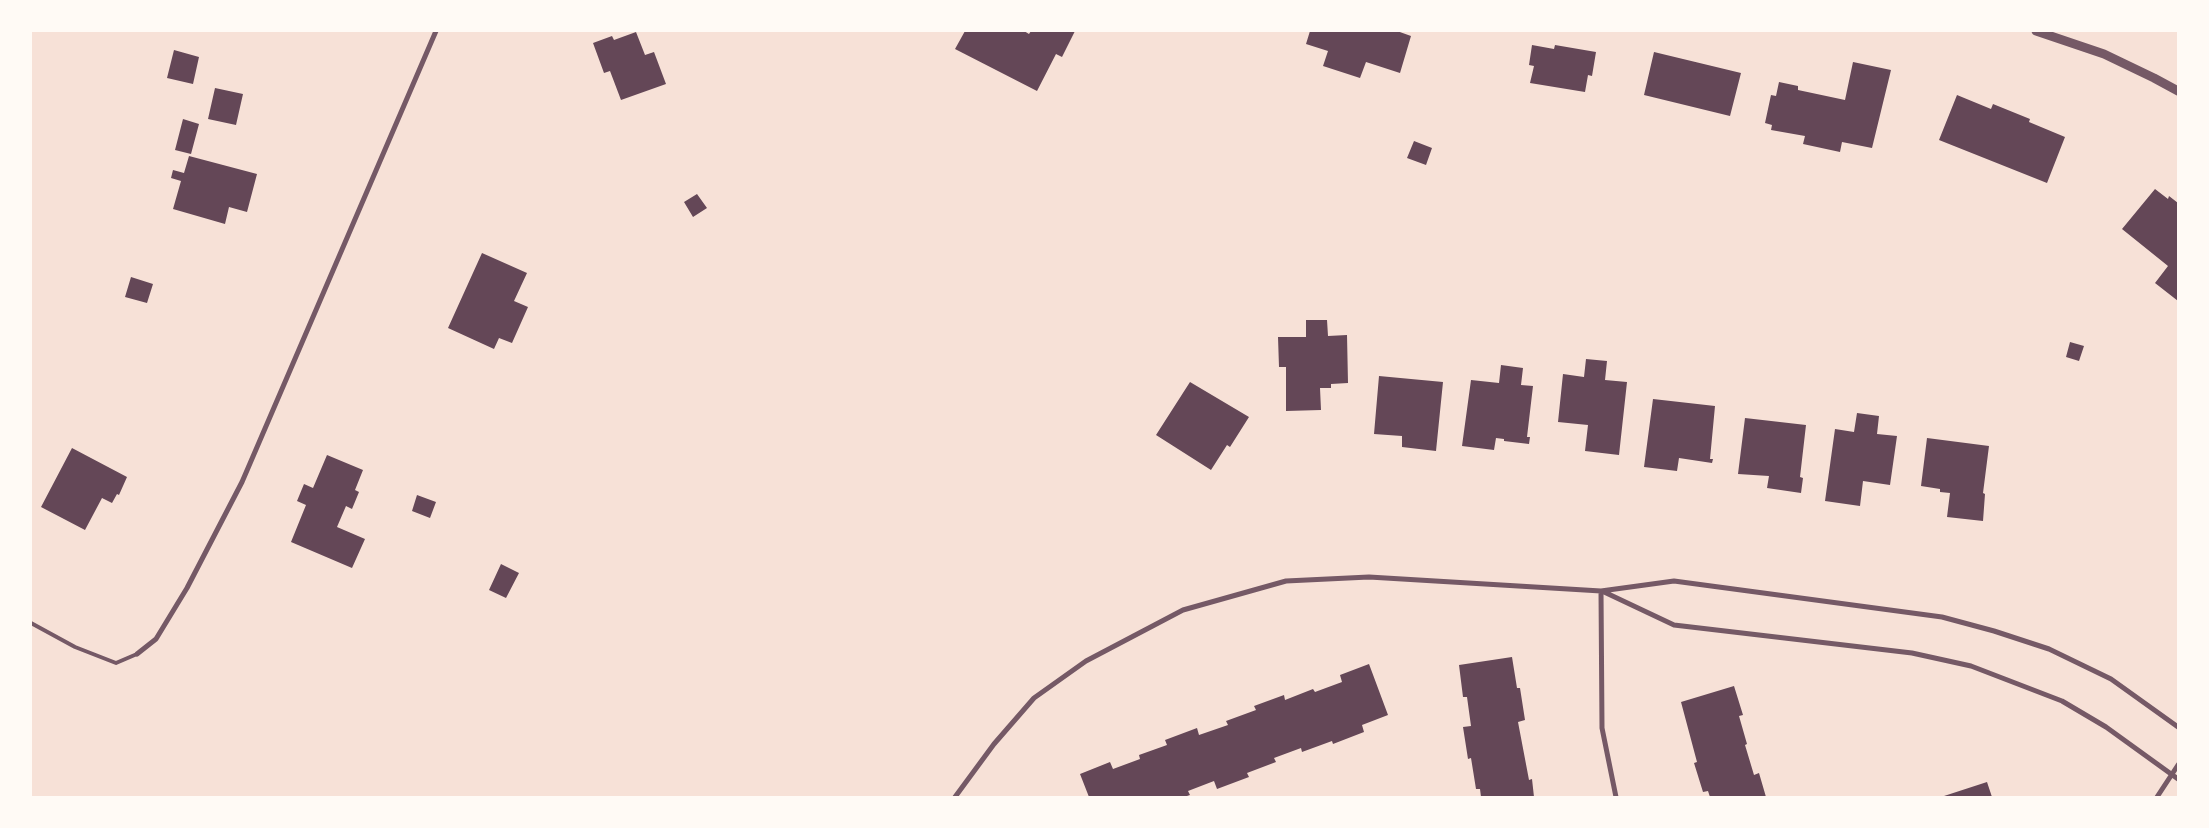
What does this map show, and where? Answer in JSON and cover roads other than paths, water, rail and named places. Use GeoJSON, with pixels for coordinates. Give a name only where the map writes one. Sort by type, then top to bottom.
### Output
{"type":"FeatureCollection","features":[{"type":"Feature","properties":{"kind":"street"},"geometry":{"type":"LineString","coordinates":[[137,654],[156,639],[187,588],[242,482],[436,31]]}},
{"type":"Feature","properties":{"kind":"street"},"geometry":{"type":"LineString","coordinates":[[2036,31],[2104,54],[2178,91]]}},
{"type":"Feature","properties":{"kind":"street"},"geometry":{"type":"LineString","coordinates":[[955,797],[994,744],[1034,698],[1086,661],[1184,610],[1286,581],[1369,577],[1602,591],[1674,581],[1942,617],[1994,631],[2050,650],[2110,679],[2178,727]]}},
{"type":"Feature","properties":{"kind":"street"},"geometry":{"type":"LineString","coordinates":[[1602,591],[1674,625],[1912,653],[1971,666],[2062,701],[2106,726],[2178,780]]}},
{"type":"Feature","properties":{"kind":"street"},"geometry":{"type":"LineString","coordinates":[[1602,591],[1602,728],[1616,797]]}},
{"type":"Feature","properties":{"kind":"street"},"geometry":{"type":"LineString","coordinates":[[2157,797],[2178,765]]}},
{"type":"Feature","properties":{"kind":"lane"},"geometry":{"type":"LineString","coordinates":[[31,623],[75,647],[116,663],[137,654]]}}]}
